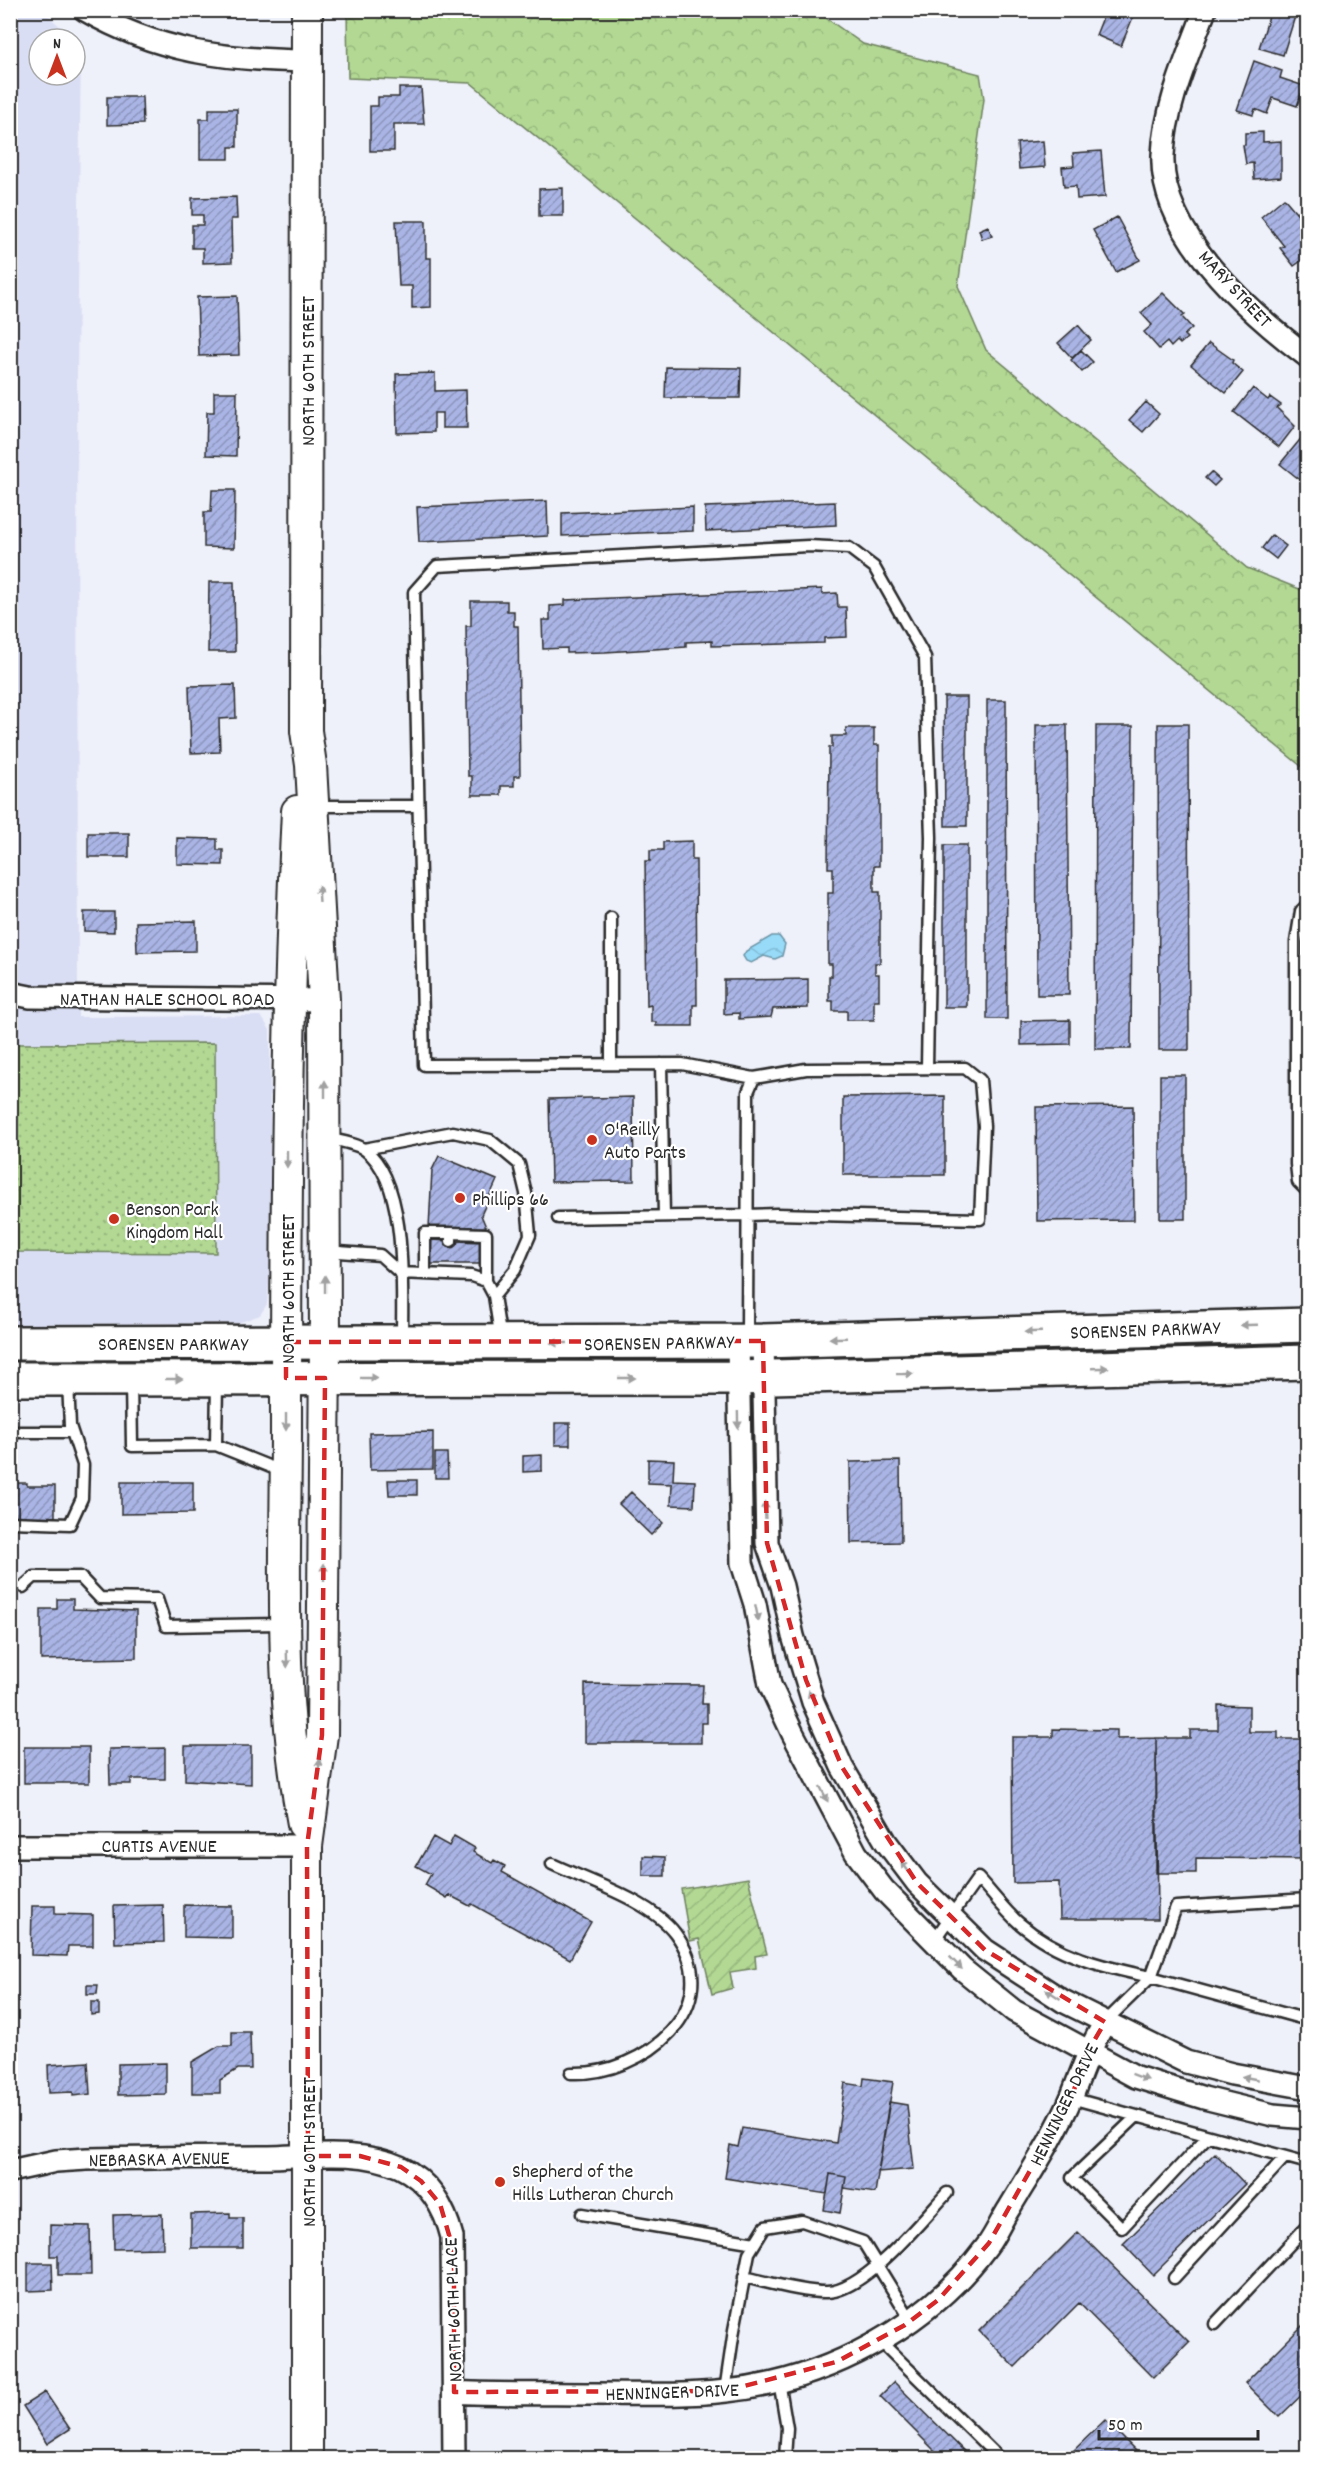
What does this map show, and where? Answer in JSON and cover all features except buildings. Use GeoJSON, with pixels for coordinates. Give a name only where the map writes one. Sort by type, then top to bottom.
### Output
{"type":"FeatureCollection","features":[{"type":"Feature","properties":{"kind":"main road","name":"NORTH 60TH STREET"},"geometry":{"type":"LineString","coordinates":[[307,10],[306,731],[299,765],[324,1000],[325,1138],[322,1735],[307,1846],[307,2458]]}},
{"type":"Feature","properties":{"kind":"main road","name":"NORTH 60TH STREET"},"geometry":{"type":"LineString","coordinates":[[305,806],[288,999],[286,1624],[294,1776],[307,1846]]}},
{"type":"Feature","properties":{"kind":"main road","name":"SORENSEN PARKWAY"},"geometry":{"type":"LineString","coordinates":[[10,1343],[749,1341],[1308,1325]]}},
{"type":"Feature","properties":{"kind":"main road","name":"SORENSEN PARKWAY"},"geometry":{"type":"LineString","coordinates":[[10,1379],[750,1378],[1308,1362]]}},
{"type":"Feature","properties":{"kind":"street"},"geometry":{"type":"LineString","coordinates":[[85,10],[137,37],[175,49],[203,55],[307,61]]}},
{"type":"Feature","properties":{"kind":"street","name":"MARY STREET"},"geometry":{"type":"LineString","coordinates":[[1205,10],[1182,71],[1168,120],[1163,154],[1165,183],[1172,203],[1192,240],[1225,282],[1246,305],[1308,357]]}},
{"type":"Feature","properties":{"kind":"street","name":"NATHAN HALE SCHOOL ROAD"},"geometry":{"type":"LineString","coordinates":[[10,993],[30,998],[324,1000]]}},
{"type":"Feature","properties":{"kind":"street"},"geometry":{"type":"LineString","coordinates":[[749,1341],[750,1378],[742,1563],[755,1604],[770,1685],[792,1734],[856,1853],[884,1890],[962,1969],[1014,2011],[1087,2053],[1136,2077],[1204,2098],[1273,2115],[1308,2118]]}},
{"type":"Feature","properties":{"kind":"street"},"geometry":{"type":"LineString","coordinates":[[750,1378],[767,1543],[782,1586],[792,1636],[813,1702],[842,1767],[886,1842],[917,1883],[985,1950],[1063,2001],[1186,2062],[1232,2074],[1308,2088]]}},
{"type":"Feature","properties":{"kind":"street","name":"CURTIS AVENUE"},"geometry":{"type":"LineString","coordinates":[[10,1846],[307,1846]]}},
{"type":"Feature","properties":{"kind":"street","name":"HENNINGER DRIVE"},"geometry":{"type":"LineString","coordinates":[[454,2392],[675,2394],[725,2391],[779,2381],[836,2362],[879,2340],[911,2320],[967,2271],[989,2243],[1071,2098],[1087,2053],[1105,2022]]}},
{"type":"Feature","properties":{"kind":"street","name":"NEBRASKA AVENUE"},"geometry":{"type":"LineString","coordinates":[[10,2171],[56,2161],[87,2158],[308,2156]]}},
{"type":"Feature","properties":{"kind":"street","name":"NORTH 60TH PLACE"},"geometry":{"type":"LineString","coordinates":[[308,2156],[360,2156],[401,2167],[422,2181],[440,2204],[448,2223],[454,2252],[454,2458]]}},
{"type":"Feature","properties":{"kind":"lane"},"geometry":{"type":"LineString","coordinates":[[558,1218],[747,1215],[980,1219],[984,1126],[980,1080],[965,1068],[806,1069],[754,1078],[682,1064],[424,1065],[414,592],[437,566],[808,546],[849,548],[874,567],[925,657],[931,837],[927,1068]]}},
{"type":"Feature","properties":{"kind":"lane"},"geometry":{"type":"LineString","coordinates":[[305,806],[418,806]]}},
{"type":"Feature","properties":{"kind":"lane"},"geometry":{"type":"LineString","coordinates":[[1308,904],[1301,911],[1296,942],[1298,1182],[1308,1192]]}},
{"type":"Feature","properties":{"kind":"lane"},"geometry":{"type":"LineString","coordinates":[[611,918],[611,1064]]}},
{"type":"Feature","properties":{"kind":"lane"},"geometry":{"type":"LineString","coordinates":[[661,1064],[664,1216]]}},
{"type":"Feature","properties":{"kind":"lane"},"geometry":{"type":"LineString","coordinates":[[749,1341],[748,1092],[754,1078]]}},
{"type":"Feature","properties":{"kind":"lane"},"geometry":{"type":"LineString","coordinates":[[325,1138],[364,1149],[453,1132],[490,1140],[519,1164],[526,1193],[530,1235],[515,1270],[494,1296]]}},
{"type":"Feature","properties":{"kind":"lane"},"geometry":{"type":"LineString","coordinates":[[364,1149],[382,1169],[392,1189],[398,1218],[402,1342]]}},
{"type":"Feature","properties":{"kind":"lane"},"geometry":{"type":"LineString","coordinates":[[425,1274],[425,1233],[452,1237],[486,1234],[486,1281],[494,1296],[501,1342]]}},
{"type":"Feature","properties":{"kind":"lane"},"geometry":{"type":"LineString","coordinates":[[325,1251],[357,1251],[380,1255],[400,1274],[471,1276],[486,1281]]}},
{"type":"Feature","properties":{"kind":"lane"},"geometry":{"type":"LineString","coordinates":[[452,1264],[452,1276]]}},
{"type":"Feature","properties":{"kind":"lane"},"geometry":{"type":"LineString","coordinates":[[10,1522],[70,1524],[82,1498],[83,1465],[72,1432],[68,1379]]}},
{"type":"Feature","properties":{"kind":"lane"},"geometry":{"type":"LineString","coordinates":[[131,1379],[132,1446],[216,1445],[286,1473]]}},
{"type":"Feature","properties":{"kind":"lane"},"geometry":{"type":"LineString","coordinates":[[216,1445],[217,1379]]}},
{"type":"Feature","properties":{"kind":"lane"},"geometry":{"type":"LineString","coordinates":[[10,1432],[72,1432]]}},
{"type":"Feature","properties":{"kind":"lane"},"geometry":{"type":"LineString","coordinates":[[22,1587],[34,1577],[80,1577],[100,1598],[157,1599],[166,1626],[286,1624]]}},
{"type":"Feature","properties":{"kind":"lane"},"geometry":{"type":"LineString","coordinates":[[552,1864],[658,1916],[674,1931],[685,1949],[691,1978],[690,1997],[684,2012],[674,2030],[657,2046],[601,2072],[572,2073]]}},
{"type":"Feature","properties":{"kind":"lane"},"geometry":{"type":"LineString","coordinates":[[934,1940],[978,1878],[1018,1922],[1048,1944],[1091,1964],[1151,1977],[1308,2020]]}},
{"type":"Feature","properties":{"kind":"lane"},"geometry":{"type":"LineString","coordinates":[[1105,2022],[1151,1977],[1176,1907],[1308,1899]]}},
{"type":"Feature","properties":{"kind":"lane"},"geometry":{"type":"LineString","coordinates":[[1071,2098],[1308,2163]]}},
{"type":"Feature","properties":{"kind":"lane"},"geometry":{"type":"LineString","coordinates":[[1136,2117],[1072,2178],[1122,2228],[1207,2137]]}},
{"type":"Feature","properties":{"kind":"lane"},"geometry":{"type":"LineString","coordinates":[[1174,2278],[1285,2157]]}},
{"type":"Feature","properties":{"kind":"lane"},"geometry":{"type":"LineString","coordinates":[[744,2277],[828,2293],[857,2280],[879,2266],[947,2193]]}},
{"type":"Feature","properties":{"kind":"lane"},"geometry":{"type":"LineString","coordinates":[[582,2214],[755,2243]]}},
{"type":"Feature","properties":{"kind":"lane"},"geometry":{"type":"LineString","coordinates":[[725,2391],[749,2253],[765,2227],[802,2221],[863,2242],[911,2320]]}},
{"type":"Feature","properties":{"kind":"lane"},"geometry":{"type":"LineString","coordinates":[[1215,2324],[1308,2225]]}},
{"type":"Feature","properties":{"kind":"lane"},"geometry":{"type":"LineString","coordinates":[[879,2340],[999,2458]]}},
{"type":"Feature","properties":{"kind":"lane"},"geometry":{"type":"LineString","coordinates":[[779,2381],[787,2428],[785,2458]]}},
{"type":"Feature","properties":{"kind":"highlighted area"},"geometry":{"type":"Polygon","coordinates":[[[763,1341],[767,1543],[806,1680],[842,1767],[917,1883],[985,1950],[1105,2022],[1087,2053],[1071,2098],[989,2243],[938,2300],[905,2325],[836,2362],[725,2391],[454,2392],[454,2252],[440,2204],[421,2181],[401,2167],[360,2156],[308,2156],[307,1846],[322,1735],[325,1378],[286,1378],[286,1342],[763,1341]]]}},
{"type":"Feature","properties":{"kind":"shaded area"},"geometry":{"type":"Polygon","coordinates":[[[10,11],[43,11],[61,27],[27,27],[27,87],[80,87],[77,375],[78,1017],[261,1016],[270,1030],[270,1273],[267,1304],[260,1315],[238,1323],[11,1324],[10,11]]]}},
{"type":"Feature","properties":{"kind":"green space"},"geometry":{"type":"Polygon","coordinates":[[[347,11],[816,11],[863,44],[980,74],[984,99],[958,286],[986,350],[1247,568],[1307,592],[1307,771],[471,83],[348,78],[347,11]]]}},
{"type":"Feature","properties":{"kind":"green space"},"geometry":{"type":"Polygon","coordinates":[[[11,1039],[17,1044],[215,1043],[216,1253],[11,1252],[11,1039]]]}},
{"type":"Feature","properties":{"kind":"green space"},"geometry":{"type":"Polygon","coordinates":[[[748,1878],[767,1954],[755,1956],[756,1968],[730,1972],[733,1988],[712,1994],[699,1939],[690,1941],[681,1889],[748,1878]]]}},
{"type":"Feature","properties":{"kind":"water"},"geometry":{"type":"Polygon","coordinates":[[[772,936],[779,936],[785,944],[782,956],[775,959],[764,956],[751,963],[746,961],[743,956],[746,951],[772,936]]]}},
{"type":"Feature","properties":{"kind":"place","name":"O'Reilly Auto Parts"},"geometry":{"type":"Point","coordinates":[592,1140]}},
{"type":"Feature","properties":{"kind":"place","name":"Phillips 66"},"geometry":{"type":"Point","coordinates":[460,1198]}},
{"type":"Feature","properties":{"kind":"place","name":"Benson Park Kingdom Hall"},"geometry":{"type":"Point","coordinates":[114,1219]}},
{"type":"Feature","properties":{"kind":"place","name":"Shepherd of the Hills Lutheran Church"},"geometry":{"type":"Point","coordinates":[500,2182]}}]}
